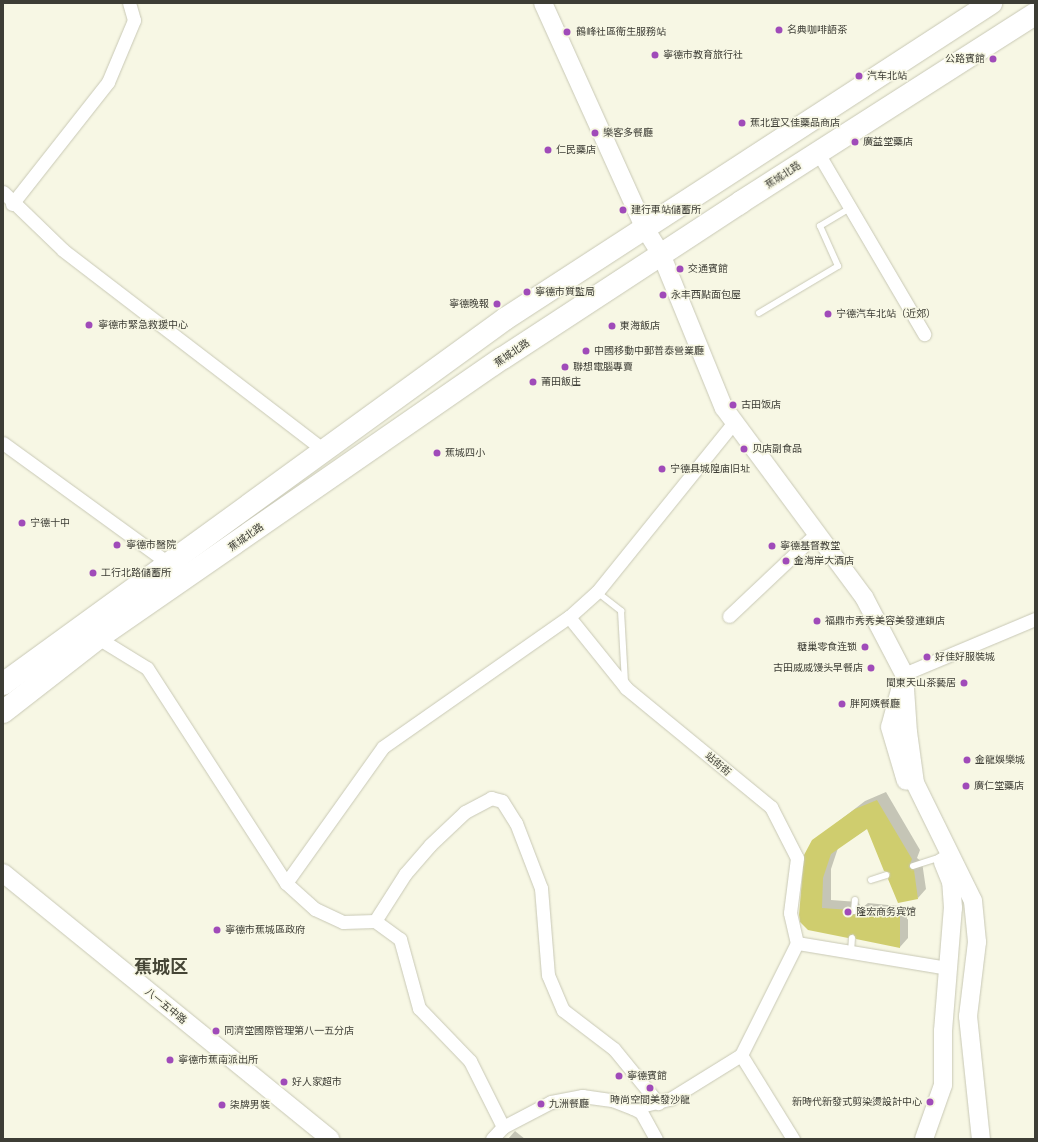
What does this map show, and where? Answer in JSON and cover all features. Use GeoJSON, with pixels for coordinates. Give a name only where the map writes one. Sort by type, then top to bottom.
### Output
{"type":"FeatureCollection","features":[{"type":"Feature","properties":{"kind":"highway"},"geometry":{"type":"LineString","coordinates":[[3,684],[505,319],[644,227],[991,3]]}},
{"type":"Feature","properties":{"kind":"highway","name":"蕉城北路"},"geometry":{"type":"LineString","coordinates":[[3,712],[98,638],[503,358],[661,254],[1035,14]]}},
{"type":"Feature","properties":{"kind":"street"},"geometry":{"type":"LineString","coordinates":[[12,204],[108,82],[134,20],[129,3]]}},
{"type":"Feature","properties":{"kind":"street"},"geometry":{"type":"LineString","coordinates":[[543,3],[644,227],[661,254],[724,408],[864,597],[904,674],[908,732],[915,782],[973,901],[977,942],[968,1016],[981,1139]]}},
{"type":"Feature","properties":{"kind":"street"},"geometry":{"type":"LineString","coordinates":[[818,153],[924,334]]}},
{"type":"Feature","properties":{"kind":"street"},"geometry":{"type":"LineString","coordinates":[[3,192],[12,204],[63,250],[324,450]]}},
{"type":"Feature","properties":{"kind":"street"},"geometry":{"type":"LineString","coordinates":[[286,883],[383,747],[569,617],[597,592],[734,422]]}},
{"type":"Feature","properties":{"kind":"street"},"geometry":{"type":"LineString","coordinates":[[3,443],[168,563]]}},
{"type":"Feature","properties":{"kind":"street"},"geometry":{"type":"LineString","coordinates":[[728,616],[816,534]]}},
{"type":"Feature","properties":{"kind":"street","name":"站街街"},"geometry":{"type":"LineString","coordinates":[[569,617],[626,688],[771,807],[797,858],[790,913],[797,943]]}},
{"type":"Feature","properties":{"kind":"street"},"geometry":{"type":"LineString","coordinates":[[904,674],[1035,619]]}},
{"type":"Feature","properties":{"kind":"street"},"geometry":{"type":"LineString","coordinates":[[98,638],[147,668],[286,883],[315,909],[343,922],[375,921],[400,939],[419,1008],[470,1061],[502,1127]]}},
{"type":"Feature","properties":{"kind":"street"},"geometry":{"type":"LineString","coordinates":[[904,674],[890,727],[908,788],[941,857],[952,888],[943,1031],[943,1085],[924,1139]]}},
{"type":"Feature","properties":{"kind":"street"},"geometry":{"type":"LineString","coordinates":[[375,921],[405,874],[430,845],[465,812],[491,798],[502,801],[516,823],[541,888],[548,975],[563,1010],[614,1050],[658,1103]]}},
{"type":"Feature","properties":{"kind":"street","name":"八一五中路"},"geometry":{"type":"LineString","coordinates":[[3,874],[330,1139]]}},
{"type":"Feature","properties":{"kind":"street"},"geometry":{"type":"LineString","coordinates":[[633,1108],[670,1099],[741,1055],[797,943],[948,968]]}},
{"type":"Feature","properties":{"kind":"street"},"geometry":{"type":"LineString","coordinates":[[741,1055],[793,1139]]}},
{"type":"Feature","properties":{"kind":"street"},"geometry":{"type":"LineString","coordinates":[[492,1139],[502,1127],[551,1102],[582,1096],[612,1100],[641,1112],[656,1139]]}},
{"type":"Feature","properties":{"kind":"lane"},"geometry":{"type":"LineString","coordinates":[[759,313],[838,266],[820,226],[850,208]]}},
{"type":"Feature","properties":{"kind":"lane"},"geometry":{"type":"LineString","coordinates":[[597,592],[621,611],[626,688]]}},
{"type":"Feature","properties":{"kind":"lane"},"geometry":{"type":"LineString","coordinates":[[913,866],[941,857]]}},
{"type":"Feature","properties":{"kind":"lane"},"geometry":{"type":"LineString","coordinates":[[871,880],[886,874]]}},
{"type":"Feature","properties":{"kind":"lane"},"geometry":{"type":"LineString","coordinates":[[854,911],[855,900]]}},
{"type":"Feature","properties":{"kind":"lane"},"geometry":{"type":"LineString","coordinates":[[851,952],[852,938]]}},
{"type":"Feature","properties":{"kind":"building"},"geometry":{"type":"Polygon","coordinates":[[[877,800],[912,859],[909,867],[914,870],[918,899],[898,903],[888,879],[890,873],[884,871],[867,829],[831,854],[823,878],[822,908],[850,910],[853,915],[858,911],[900,916],[900,948],[856,939],[853,934],[848,938],[808,930],[800,922],[799,915],[804,855],[812,840],[855,809],[877,800]]]}},
{"type":"Feature","properties":{"kind":"place","name":"名典咖啡語茶"},"geometry":{"type":"Point","coordinates":[779,30]}},
{"type":"Feature","properties":{"kind":"place","name":"鶴峰社區衛生服務站"},"geometry":{"type":"Point","coordinates":[567,32]}},
{"type":"Feature","properties":{"kind":"place","name":"寧德市教育旅行社"},"geometry":{"type":"Point","coordinates":[655,55]}},
{"type":"Feature","properties":{"kind":"place","name":"公路賓館"},"geometry":{"type":"Point","coordinates":[993,59]}},
{"type":"Feature","properties":{"kind":"place","name":"汽车北站"},"geometry":{"type":"Point","coordinates":[859,76]}},
{"type":"Feature","properties":{"kind":"place","name":"蕉北宜又佳藥品商店"},"geometry":{"type":"Point","coordinates":[742,123]}},
{"type":"Feature","properties":{"kind":"place","name":"樂客多餐廳"},"geometry":{"type":"Point","coordinates":[595,133]}},
{"type":"Feature","properties":{"kind":"place","name":"廣益堂藥店"},"geometry":{"type":"Point","coordinates":[855,142]}},
{"type":"Feature","properties":{"kind":"place","name":"仁民藥店"},"geometry":{"type":"Point","coordinates":[548,150]}},
{"type":"Feature","properties":{"kind":"place","name":"建行車站儲蓄所"},"geometry":{"type":"Point","coordinates":[623,210]}},
{"type":"Feature","properties":{"kind":"place","name":"交通賓館"},"geometry":{"type":"Point","coordinates":[680,269]}},
{"type":"Feature","properties":{"kind":"place","name":"寧德市質監局"},"geometry":{"type":"Point","coordinates":[527,292]}},
{"type":"Feature","properties":{"kind":"place","name":"永丰西點面包屋"},"geometry":{"type":"Point","coordinates":[663,295]}},
{"type":"Feature","properties":{"kind":"place","name":"寧德晚報"},"geometry":{"type":"Point","coordinates":[497,304]}},
{"type":"Feature","properties":{"kind":"place","name":"宁德汽车北站（近郊）"},"geometry":{"type":"Point","coordinates":[828,314]}},
{"type":"Feature","properties":{"kind":"place","name":"寧德市緊急救援中心"},"geometry":{"type":"Point","coordinates":[89,325]}},
{"type":"Feature","properties":{"kind":"place","name":"東海飯店"},"geometry":{"type":"Point","coordinates":[612,326]}},
{"type":"Feature","properties":{"kind":"place","name":"中國移動中郵普泰營業廳"},"geometry":{"type":"Point","coordinates":[586,351]}},
{"type":"Feature","properties":{"kind":"place","name":"聯想電腦專賣"},"geometry":{"type":"Point","coordinates":[565,367]}},
{"type":"Feature","properties":{"kind":"place","name":"莆田飯庄"},"geometry":{"type":"Point","coordinates":[533,382]}},
{"type":"Feature","properties":{"kind":"place","name":"古田饭店"},"geometry":{"type":"Point","coordinates":[733,405]}},
{"type":"Feature","properties":{"kind":"place","name":"贝店副食品"},"geometry":{"type":"Point","coordinates":[744,449]}},
{"type":"Feature","properties":{"kind":"place","name":"蕉城四小"},"geometry":{"type":"Point","coordinates":[437,453]}},
{"type":"Feature","properties":{"kind":"place","name":"宁德县城隍庙旧址"},"geometry":{"type":"Point","coordinates":[662,469]}},
{"type":"Feature","properties":{"kind":"place","name":"宁德十中"},"geometry":{"type":"Point","coordinates":[22,523]}},
{"type":"Feature","properties":{"kind":"place","name":"寧德市醫院"},"geometry":{"type":"Point","coordinates":[117,545]}},
{"type":"Feature","properties":{"kind":"place","name":"寧德基督教堂"},"geometry":{"type":"Point","coordinates":[772,546]}},
{"type":"Feature","properties":{"kind":"place","name":"金海岸大酒店"},"geometry":{"type":"Point","coordinates":[786,561]}},
{"type":"Feature","properties":{"kind":"place","name":"工行北路儲蓄所"},"geometry":{"type":"Point","coordinates":[93,573]}},
{"type":"Feature","properties":{"kind":"place","name":"福鼎市秀秀美容美發連鎖店"},"geometry":{"type":"Point","coordinates":[817,621]}},
{"type":"Feature","properties":{"kind":"place","name":"糖巢零食连锁"},"geometry":{"type":"Point","coordinates":[865,647]}},
{"type":"Feature","properties":{"kind":"place","name":"好佳好服裝城"},"geometry":{"type":"Point","coordinates":[927,657]}},
{"type":"Feature","properties":{"kind":"place","name":"古田威威馒头早餐店"},"geometry":{"type":"Point","coordinates":[871,668]}},
{"type":"Feature","properties":{"kind":"place","name":"閩東天山茶藝居"},"geometry":{"type":"Point","coordinates":[964,683]}},
{"type":"Feature","properties":{"kind":"place","name":"胖阿姨餐廳"},"geometry":{"type":"Point","coordinates":[842,704]}},
{"type":"Feature","properties":{"kind":"place","name":"金龍娛樂城"},"geometry":{"type":"Point","coordinates":[967,760]}},
{"type":"Feature","properties":{"kind":"place","name":"廣仁堂藥店"},"geometry":{"type":"Point","coordinates":[966,786]}},
{"type":"Feature","properties":{"kind":"place","name":"隆宏商务宾馆"},"geometry":{"type":"Point","coordinates":[848,912]}},
{"type":"Feature","properties":{"kind":"place","name":"寧德市蕉城區政府"},"geometry":{"type":"Point","coordinates":[217,930]}},
{"type":"Feature","properties":{"kind":"place","name":"同濟堂國際管理第八一五分店"},"geometry":{"type":"Point","coordinates":[216,1031]}},
{"type":"Feature","properties":{"kind":"place","name":"寧德市蕉南派出所"},"geometry":{"type":"Point","coordinates":[170,1060]}},
{"type":"Feature","properties":{"kind":"place","name":"寧德賓館"},"geometry":{"type":"Point","coordinates":[619,1076]}},
{"type":"Feature","properties":{"kind":"place","name":"好人家超市"},"geometry":{"type":"Point","coordinates":[284,1082]}},
{"type":"Feature","properties":{"kind":"place","name":"時尚空間美發沙龍"},"geometry":{"type":"Point","coordinates":[650,1088]}},
{"type":"Feature","properties":{"kind":"place","name":"新時代新發式剪染燙設計中心"},"geometry":{"type":"Point","coordinates":[930,1102]}},
{"type":"Feature","properties":{"kind":"place","name":"九洲餐廳"},"geometry":{"type":"Point","coordinates":[541,1104]}},
{"type":"Feature","properties":{"kind":"place","name":"柒牌男裝"},"geometry":{"type":"Point","coordinates":[222,1105]}},
{"type":"Feature","properties":{"kind":"district","name":"蕉城区"},"geometry":{"type":"Point","coordinates":[161,966]}}]}
